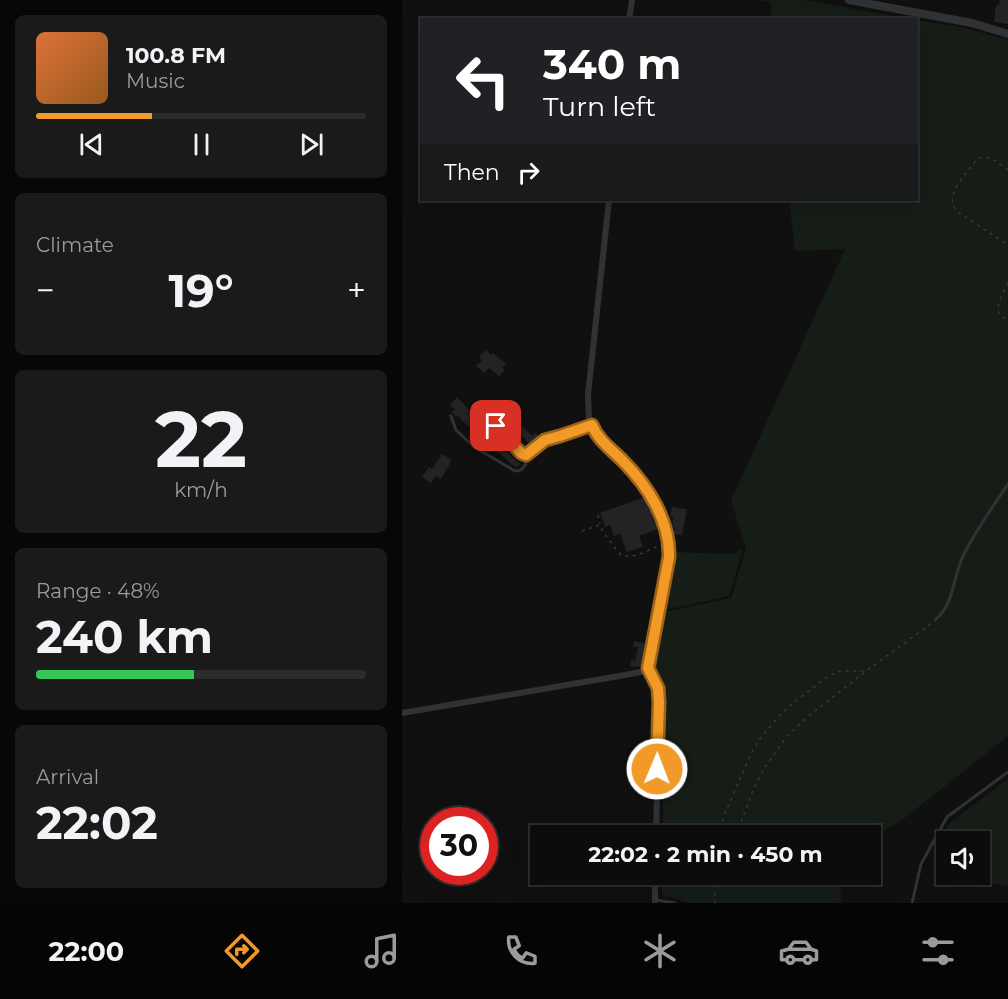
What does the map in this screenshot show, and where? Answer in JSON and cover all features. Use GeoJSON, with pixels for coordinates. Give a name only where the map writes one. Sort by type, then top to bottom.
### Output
{"type":"FeatureCollection","features":[{"type":"Feature","properties":{"kind":"street"},"geometry":{"type":"LineString","coordinates":[[629,18],[632,0]]}},
{"type":"Feature","properties":{"kind":"street"},"geometry":{"type":"LineString","coordinates":[[849,0],[972,23],[1008,34]]}},
{"type":"Feature","properties":{"kind":"street"},"geometry":{"type":"LineString","coordinates":[[609,201],[589,385],[589,418],[597,435],[643,483],[662,521],[668,544],[669,557],[648,668],[658,688],[659,702],[656,825]]}},
{"type":"Feature","properties":{"kind":"street"},"geometry":{"type":"LineString","coordinates":[[402,713],[625,675],[645,671],[648,668]]}},
{"type":"Feature","properties":{"kind":"street"},"geometry":{"type":"LineString","coordinates":[[655,885],[655,902]]}},
{"type":"Feature","properties":{"kind":"lane"},"geometry":{"type":"LineString","coordinates":[[451,416],[456,430],[474,447],[515,471],[521,470],[526,464],[526,455]]}},
{"type":"Feature","properties":{"kind":"lane"},"geometry":{"type":"LineString","coordinates":[[526,455],[545,440],[592,425]]}},
{"type":"Feature","properties":{"kind":"lane"},"geometry":{"type":"LineString","coordinates":[[496,426],[521,453],[526,455]]}},
{"type":"Feature","properties":{"kind":"lane"},"geometry":{"type":"LineString","coordinates":[[935,620],[947,608],[955,576],[964,553],[1008,484]]}},
{"type":"Feature","properties":{"kind":"lane"},"geometry":{"type":"LineString","coordinates":[[912,903],[921,864],[947,818],[1008,772]]}},
{"type":"Feature","properties":{"kind":"lane"},"geometry":{"type":"LineString","coordinates":[[655,902],[675,903]]}},
{"type":"Feature","properties":{"kind":"path"},"geometry":{"type":"LineString","coordinates":[[1008,170],[986,156],[981,157],[976,160],[952,194],[953,207],[958,212],[1008,245]]}},
{"type":"Feature","properties":{"kind":"path"},"geometry":{"type":"LineString","coordinates":[[1008,283],[998,310],[1001,316],[1008,320]]}},
{"type":"Feature","properties":{"kind":"path"},"geometry":{"type":"LineString","coordinates":[[598,515],[603,532],[624,556],[634,556],[654,547],[668,544]]}},
{"type":"Feature","properties":{"kind":"path"},"geometry":{"type":"LineString","coordinates":[[582,531],[600,525]]}},
{"type":"Feature","properties":{"kind":"path"},"geometry":{"type":"LineString","coordinates":[[740,825],[753,790],[764,769],[787,736],[811,714],[935,620]]}},
{"type":"Feature","properties":{"kind":"path"},"geometry":{"type":"LineString","coordinates":[[721,825],[741,776],[759,740],[771,724],[793,703],[834,674],[840,671],[866,671]]}},
{"type":"Feature","properties":{"kind":"path"},"geometry":{"type":"LineString","coordinates":[[715,903],[716,885]]}},
{"type":"Feature","properties":{"kind":"shaded area"},"geometry":{"type":"Polygon","coordinates":[[[758,0],[805,0],[905,18],[772,18],[770,2],[758,0]]]}},
{"type":"Feature","properties":{"kind":"shaded area"},"geometry":{"type":"Polygon","coordinates":[[[918,20],[961,27],[1008,40],[1008,736],[902,820],[881,833],[881,825],[663,825],[663,693],[654,669],[664,612],[731,598],[746,549],[731,501],[845,249],[795,251],[789,201],[918,201],[918,20]]]}},
{"type":"Feature","properties":{"kind":"shaded area"},"geometry":{"type":"Polygon","coordinates":[[[743,549],[729,596],[664,610],[673,552],[732,554],[743,549]]]}},
{"type":"Feature","properties":{"kind":"shaded area"},"geometry":{"type":"Polygon","coordinates":[[[1008,779],[1008,886],[990,883],[990,831],[946,831],[949,823],[1008,779]]]}},
{"type":"Feature","properties":{"kind":"shaded area"},"geometry":{"type":"Polygon","coordinates":[[[662,885],[840,885],[841,901],[838,903],[689,903],[662,894],[662,885]]]}},
{"type":"Feature","properties":{"kind":"building"},"geometry":{"type":"Polygon","coordinates":[[[1000,0],[1008,0],[1008,24],[994,22],[996,5],[999,5],[1000,0]]]}},
{"type":"Feature","properties":{"kind":"building"},"geometry":{"type":"Polygon","coordinates":[[[486,350],[506,364],[502,368],[505,370],[499,376],[489,368],[484,373],[476,366],[482,360],[479,357],[486,350]]]}},
{"type":"Feature","properties":{"kind":"building"},"geometry":{"type":"Polygon","coordinates":[[[457,397],[474,415],[471,418],[520,464],[517,467],[484,442],[480,446],[468,437],[473,431],[457,415],[456,417],[452,412],[455,409],[450,405],[457,397]]]}},
{"type":"Feature","properties":{"kind":"building"},"geometry":{"type":"Polygon","coordinates":[[[517,422],[532,436],[535,433],[540,437],[532,446],[513,427],[517,422]]]}},
{"type":"Feature","properties":{"kind":"building"},"geometry":{"type":"Polygon","coordinates":[[[442,454],[452,460],[441,479],[436,476],[431,483],[422,477],[429,467],[432,469],[442,454]]]}},
{"type":"Feature","properties":{"kind":"building"},"geometry":{"type":"Polygon","coordinates":[[[645,497],[658,529],[639,536],[643,547],[627,552],[620,534],[614,536],[610,525],[605,527],[600,513],[645,497]]]}},
{"type":"Feature","properties":{"kind":"building"},"geometry":{"type":"Polygon","coordinates":[[[672,507],[687,509],[682,535],[674,534],[673,517],[670,516],[672,507]]]}},
{"type":"Feature","properties":{"kind":"building"},"geometry":{"type":"Polygon","coordinates":[[[634,641],[645,643],[641,666],[635,667],[630,666],[631,660],[635,661],[638,647],[633,647],[634,641]]]}},
{"type":"Feature","properties":{"kind":"route"},"geometry":{"type":"LineString","coordinates":[[496,426],[521,453],[526,455],[545,440],[592,425],[597,435],[643,483],[652,498],[662,521],[669,548],[648,668],[658,688],[657,769]]}}]}
